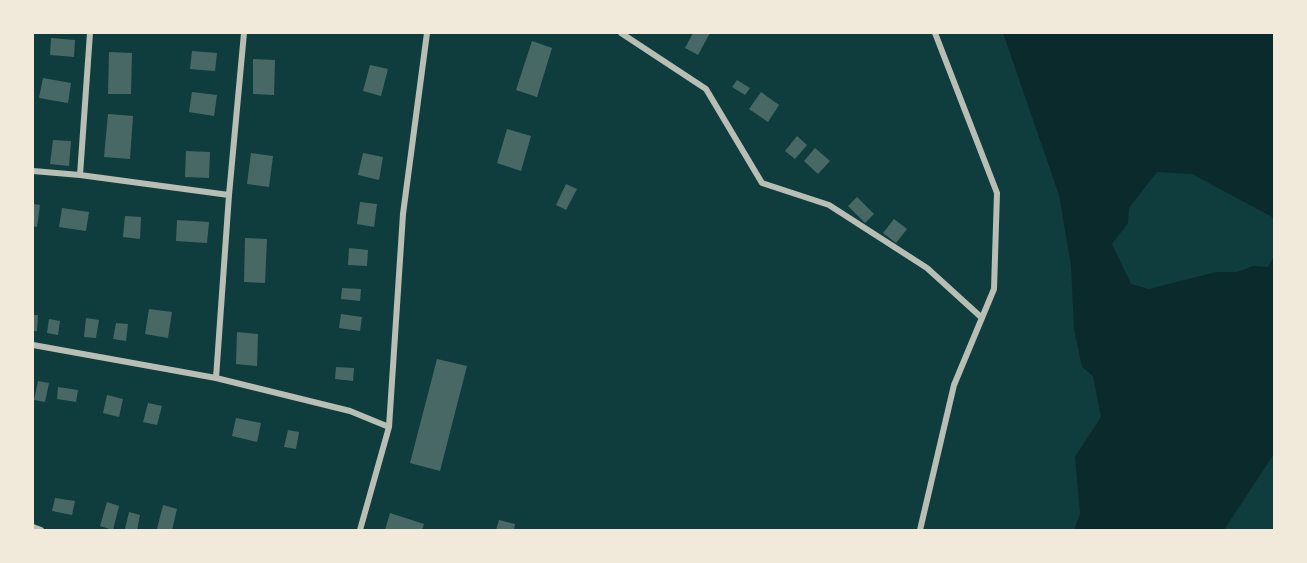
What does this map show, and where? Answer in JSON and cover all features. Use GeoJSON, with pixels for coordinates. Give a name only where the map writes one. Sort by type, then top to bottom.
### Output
{"type":"FeatureCollection","features":[{"type":"Feature","properties":{"kind":"street"},"geometry":{"type":"LineString","coordinates":[[80,175],[90,33]]}},
{"type":"Feature","properties":{"kind":"street"},"geometry":{"type":"LineString","coordinates":[[216,378],[229,195],[244,33]]}},
{"type":"Feature","properties":{"kind":"street"},"geometry":{"type":"LineString","coordinates":[[360,530],[388,427],[403,214],[427,33]]}},
{"type":"Feature","properties":{"kind":"street"},"geometry":{"type":"LineString","coordinates":[[621,33],[706,89],[762,183],[829,204],[927,268],[982,318]]}},
{"type":"Feature","properties":{"kind":"street"},"geometry":{"type":"LineString","coordinates":[[920,530],[954,385],[994,289],[997,193],[935,33]]}},
{"type":"Feature","properties":{"kind":"street"},"geometry":{"type":"LineString","coordinates":[[33,171],[229,195]]}},
{"type":"Feature","properties":{"kind":"street"},"geometry":{"type":"LineString","coordinates":[[33,345],[216,378],[350,411],[388,427]]}},
{"type":"Feature","properties":{"kind":"street"},"geometry":{"type":"LineString","coordinates":[[33,527],[41,530]]}},
{"type":"Feature","properties":{"kind":"water"},"geometry":{"type":"Polygon","coordinates":[[[1003,33],[1274,33],[1274,218],[1192,174],[1157,172],[1129,208],[1128,223],[1112,244],[1131,284],[1149,289],[1216,272],[1237,272],[1253,266],[1268,267],[1274,256],[1274,454],[1224,530],[1074,530],[1080,514],[1075,457],[1101,417],[1093,376],[1082,367],[1074,329],[1071,266],[1059,195],[1003,33]]]}},
{"type":"Feature","properties":{"kind":"building"},"geometry":{"type":"Polygon","coordinates":[[[693,33],[710,33],[698,55],[685,48],[693,33]]]}},
{"type":"Feature","properties":{"kind":"building"},"geometry":{"type":"Polygon","coordinates":[[[51,38],[75,40],[74,57],[50,55],[51,38]]]}},
{"type":"Feature","properties":{"kind":"building"},"geometry":{"type":"Polygon","coordinates":[[[532,41],[552,48],[537,97],[516,90],[532,41]]]}},
{"type":"Feature","properties":{"kind":"building"},"geometry":{"type":"Polygon","coordinates":[[[192,51],[217,53],[215,71],[190,69],[192,51]]]}},
{"type":"Feature","properties":{"kind":"building"},"geometry":{"type":"Polygon","coordinates":[[[109,52],[132,53],[131,94],[108,94],[109,52]]]}},
{"type":"Feature","properties":{"kind":"building"},"geometry":{"type":"Polygon","coordinates":[[[253,59],[275,60],[274,95],[253,94],[253,59]]]}},
{"type":"Feature","properties":{"kind":"building"},"geometry":{"type":"Polygon","coordinates":[[[370,65],[388,69],[381,96],[363,91],[370,65]]]}},
{"type":"Feature","properties":{"kind":"building"},"geometry":{"type":"Polygon","coordinates":[[[43,78],[71,83],[68,103],[39,98],[43,78]]]}},
{"type":"Feature","properties":{"kind":"building"},"geometry":{"type":"Polygon","coordinates":[[[737,80],[750,88],[745,95],[732,87],[737,80]]]}},
{"type":"Feature","properties":{"kind":"building"},"geometry":{"type":"Polygon","coordinates":[[[192,92],[217,95],[214,116],[189,112],[192,92]]]}},
{"type":"Feature","properties":{"kind":"building"},"geometry":{"type":"Polygon","coordinates":[[[761,92],[779,105],[768,122],[749,109],[761,92]]]}},
{"type":"Feature","properties":{"kind":"building"},"geometry":{"type":"Polygon","coordinates":[[[108,114],[133,116],[130,159],[104,157],[108,114]]]}},
{"type":"Feature","properties":{"kind":"building"},"geometry":{"type":"Polygon","coordinates":[[[507,129],[531,136],[521,171],[497,163],[507,129]]]}},
{"type":"Feature","properties":{"kind":"building"},"geometry":{"type":"Polygon","coordinates":[[[797,136],[807,145],[795,159],[785,151],[797,136]]]}},
{"type":"Feature","properties":{"kind":"building"},"geometry":{"type":"Polygon","coordinates":[[[53,140],[71,141],[69,166],[50,164],[53,140]]]}},
{"type":"Feature","properties":{"kind":"building"},"geometry":{"type":"Polygon","coordinates":[[[815,148],[830,161],[818,174],[804,161],[815,148]]]}},
{"type":"Feature","properties":{"kind":"building"},"geometry":{"type":"Polygon","coordinates":[[[186,151],[210,152],[209,178],[185,177],[186,151]]]}},
{"type":"Feature","properties":{"kind":"building"},"geometry":{"type":"Polygon","coordinates":[[[251,153],[273,156],[269,187],[247,184],[251,153]]]}},
{"type":"Feature","properties":{"kind":"building"},"geometry":{"type":"Polygon","coordinates":[[[363,153],[383,157],[379,180],[358,175],[363,153]]]}},
{"type":"Feature","properties":{"kind":"building"},"geometry":{"type":"Polygon","coordinates":[[[566,184],[577,189],[566,210],[556,205],[566,184]]]}},
{"type":"Feature","properties":{"kind":"building"},"geometry":{"type":"Polygon","coordinates":[[[857,197],[874,214],[865,223],[848,206],[857,197]]]}},
{"type":"Feature","properties":{"kind":"building"},"geometry":{"type":"Polygon","coordinates":[[[360,202],[377,204],[374,227],[357,224],[360,202]]]}},
{"type":"Feature","properties":{"kind":"building"},"geometry":{"type":"Polygon","coordinates":[[[33,204],[40,205],[37,227],[33,226],[33,204]]]}},
{"type":"Feature","properties":{"kind":"building"},"geometry":{"type":"Polygon","coordinates":[[[62,208],[89,212],[86,231],[59,227],[62,208]]]}},
{"type":"Feature","properties":{"kind":"building"},"geometry":{"type":"Polygon","coordinates":[[[125,216],[141,217],[140,239],[123,237],[125,216]]]}},
{"type":"Feature","properties":{"kind":"building"},"geometry":{"type":"Polygon","coordinates":[[[894,219],[907,229],[896,243],[883,233],[894,219]]]}},
{"type":"Feature","properties":{"kind":"building"},"geometry":{"type":"Polygon","coordinates":[[[177,220],[209,222],[207,243],[176,241],[177,220]]]}},
{"type":"Feature","properties":{"kind":"building"},"geometry":{"type":"Polygon","coordinates":[[[245,238],[267,239],[265,283],[244,282],[245,238]]]}},
{"type":"Feature","properties":{"kind":"building"},"geometry":{"type":"Polygon","coordinates":[[[349,248],[368,250],[367,266],[348,265],[349,248]]]}},
{"type":"Feature","properties":{"kind":"building"},"geometry":{"type":"Polygon","coordinates":[[[342,288],[361,289],[360,301],[341,299],[342,288]]]}},
{"type":"Feature","properties":{"kind":"building"},"geometry":{"type":"Polygon","coordinates":[[[149,309],[172,312],[168,338],[145,334],[149,309]]]}},
{"type":"Feature","properties":{"kind":"building"},"geometry":{"type":"Polygon","coordinates":[[[341,314],[362,317],[360,331],[339,328],[341,314]]]}},
{"type":"Feature","properties":{"kind":"building"},"geometry":{"type":"Polygon","coordinates":[[[33,315],[38,315],[37,331],[33,331],[33,315]]]}},
{"type":"Feature","properties":{"kind":"building"},"geometry":{"type":"Polygon","coordinates":[[[86,318],[99,320],[96,338],[84,337],[86,318]]]}},
{"type":"Feature","properties":{"kind":"building"},"geometry":{"type":"Polygon","coordinates":[[[49,319],[60,321],[58,335],[47,333],[49,319]]]}},
{"type":"Feature","properties":{"kind":"building"},"geometry":{"type":"Polygon","coordinates":[[[116,323],[128,324],[126,341],[113,339],[116,323]]]}},
{"type":"Feature","properties":{"kind":"building"},"geometry":{"type":"Polygon","coordinates":[[[237,332],[258,334],[257,366],[236,364],[237,332]]]}},
{"type":"Feature","properties":{"kind":"building"},"geometry":{"type":"Polygon","coordinates":[[[437,359],[467,366],[440,471],[410,463],[437,359]]]}},
{"type":"Feature","properties":{"kind":"building"},"geometry":{"type":"Polygon","coordinates":[[[336,367],[354,368],[353,381],[335,379],[336,367]]]}},
{"type":"Feature","properties":{"kind":"building"},"geometry":{"type":"Polygon","coordinates":[[[38,381],[49,383],[45,402],[34,400],[38,381]]]}},
{"type":"Feature","properties":{"kind":"building"},"geometry":{"type":"Polygon","coordinates":[[[58,387],[78,390],[76,402],[57,399],[58,387]]]}},
{"type":"Feature","properties":{"kind":"building"},"geometry":{"type":"Polygon","coordinates":[[[107,395],[123,399],[119,417],[103,413],[107,395]]]}},
{"type":"Feature","properties":{"kind":"building"},"geometry":{"type":"Polygon","coordinates":[[[148,403],[162,406],[157,425],[143,422],[148,403]]]}},
{"type":"Feature","properties":{"kind":"building"},"geometry":{"type":"Polygon","coordinates":[[[236,418],[261,423],[257,442],[232,436],[236,418]]]}},
{"type":"Feature","properties":{"kind":"building"},"geometry":{"type":"Polygon","coordinates":[[[288,430],[299,432],[296,449],[284,447],[288,430]]]}},
{"type":"Feature","properties":{"kind":"building"},"geometry":{"type":"Polygon","coordinates":[[[55,498],[75,501],[72,515],[52,511],[55,498]]]}},
{"type":"Feature","properties":{"kind":"building"},"geometry":{"type":"Polygon","coordinates":[[[107,502],[119,506],[113,530],[100,526],[107,502]]]}},
{"type":"Feature","properties":{"kind":"building"},"geometry":{"type":"Polygon","coordinates":[[[163,505],[177,509],[172,530],[157,529],[163,505]]]}},
{"type":"Feature","properties":{"kind":"building"},"geometry":{"type":"Polygon","coordinates":[[[129,512],[140,515],[137,530],[125,529],[129,512]]]}},
{"type":"Feature","properties":{"kind":"building"},"geometry":{"type":"Polygon","coordinates":[[[390,513],[424,524],[422,530],[385,530],[390,513]]]}},
{"type":"Feature","properties":{"kind":"building"},"geometry":{"type":"Polygon","coordinates":[[[499,520],[515,524],[514,530],[496,530],[499,520]]]}}]}
